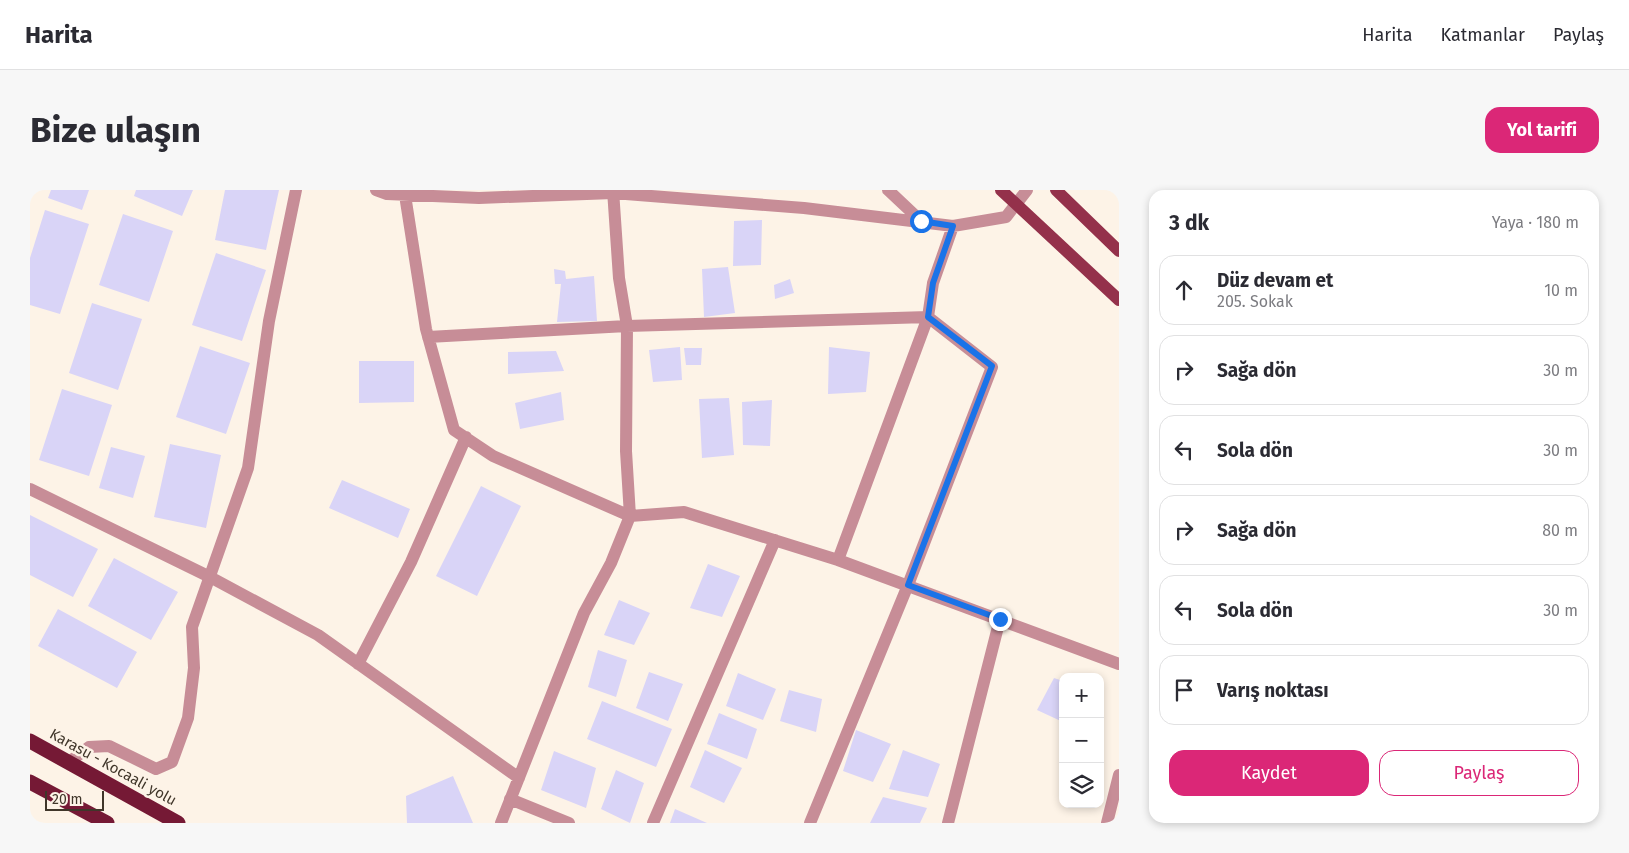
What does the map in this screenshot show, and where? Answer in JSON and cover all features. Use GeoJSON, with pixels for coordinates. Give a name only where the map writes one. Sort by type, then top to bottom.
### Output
{"type":"FeatureCollection","features":[{"type":"Feature","properties":{"kind":"highway","name":"Karasu - Kocaali yolu"},"geometry":{"type":"LineString","coordinates":[[30,741],[178,823]]}},
{"type":"Feature","properties":{"kind":"highway"},"geometry":{"type":"LineString","coordinates":[[30,782],[106,823]]}},
{"type":"Feature","properties":{"kind":"main road"},"geometry":{"type":"LineString","coordinates":[[1001,190],[1119,300]]}},
{"type":"Feature","properties":{"kind":"main road"},"geometry":{"type":"LineString","coordinates":[[1056,190],[1119,251]]}},
{"type":"Feature","properties":{"kind":"street"},"geometry":{"type":"LineString","coordinates":[[69,762],[89,747],[109,746],[156,769],[172,762],[188,718],[194,668],[192,627],[248,468],[269,321],[296,190]]}},
{"type":"Feature","properties":{"kind":"street"},"geometry":{"type":"LineString","coordinates":[[378,190],[406,195],[479,198],[613,191],[804,208],[953,226],[1006,217],[1027,190]]}},
{"type":"Feature","properties":{"kind":"street"},"geometry":{"type":"LineString","coordinates":[[888,190],[921,221]]}},
{"type":"Feature","properties":{"kind":"street"},"geometry":{"type":"LineString","coordinates":[[501,823],[584,612],[611,563],[630,516],[626,451],[627,326],[619,278],[613,191]]}},
{"type":"Feature","properties":{"kind":"street"},"geometry":{"type":"LineString","coordinates":[[406,195],[428,337],[454,430],[493,456],[630,516],[684,512],[838,560],[1119,664]]}},
{"type":"Feature","properties":{"kind":"street"},"geometry":{"type":"LineString","coordinates":[[838,560],[928,317],[933,283],[953,226]]}},
{"type":"Feature","properties":{"kind":"street"},"geometry":{"type":"LineString","coordinates":[[428,337],[627,326],[928,317],[992,366],[908,585],[810,823]]}},
{"type":"Feature","properties":{"kind":"street"},"geometry":{"type":"LineString","coordinates":[[358,664],[411,562],[466,437]]}},
{"type":"Feature","properties":{"kind":"street"},"geometry":{"type":"LineString","coordinates":[[30,489],[210,577],[318,636],[519,778]]}},
{"type":"Feature","properties":{"kind":"street"},"geometry":{"type":"LineString","coordinates":[[653,823],[775,540]]}},
{"type":"Feature","properties":{"kind":"street"},"geometry":{"type":"LineString","coordinates":[[948,823],[1000,619]]}},
{"type":"Feature","properties":{"kind":"street"},"geometry":{"type":"LineString","coordinates":[[1107,823],[1119,775]]}},
{"type":"Feature","properties":{"kind":"street"},"geometry":{"type":"LineString","coordinates":[[510,799],[569,823]]}},
{"type":"Feature","properties":{"kind":"building"},"geometry":{"type":"Polygon","coordinates":[[[51,190],[89,190],[82,210],[48,198],[51,190]]]}},
{"type":"Feature","properties":{"kind":"building"},"geometry":{"type":"Polygon","coordinates":[[[136,190],[193,190],[182,216],[134,196],[136,190]]]}},
{"type":"Feature","properties":{"kind":"building"},"geometry":{"type":"Polygon","coordinates":[[[225,190],[279,190],[266,250],[215,240],[225,190]]]}},
{"type":"Feature","properties":{"kind":"building"},"geometry":{"type":"Polygon","coordinates":[[[45,210],[89,224],[60,314],[30,305],[30,258],[45,210]]]}},
{"type":"Feature","properties":{"kind":"building"},"geometry":{"type":"Polygon","coordinates":[[[123,214],[173,231],[149,302],[99,285],[123,214]]]}},
{"type":"Feature","properties":{"kind":"building"},"geometry":{"type":"Polygon","coordinates":[[[762,220],[761,265],[733,266],[734,221],[762,220]]]}},
{"type":"Feature","properties":{"kind":"building"},"geometry":{"type":"Polygon","coordinates":[[[216,253],[266,270],[242,341],[192,325],[216,253]]]}},
{"type":"Feature","properties":{"kind":"building"},"geometry":{"type":"Polygon","coordinates":[[[728,267],[735,313],[704,317],[702,269],[728,267]]]}},
{"type":"Feature","properties":{"kind":"building"},"geometry":{"type":"Polygon","coordinates":[[[554,269],[565,271],[566,279],[594,276],[597,321],[557,322],[561,284],[555,284],[554,269]]]}},
{"type":"Feature","properties":{"kind":"building"},"geometry":{"type":"Polygon","coordinates":[[[790,279],[794,293],[775,299],[774,285],[790,279]]]}},
{"type":"Feature","properties":{"kind":"building"},"geometry":{"type":"Polygon","coordinates":[[[92,303],[142,319],[118,390],[69,373],[92,303]]]}},
{"type":"Feature","properties":{"kind":"building"},"geometry":{"type":"Polygon","coordinates":[[[200,346],[250,363],[226,434],[176,417],[200,346]]]}},
{"type":"Feature","properties":{"kind":"building"},"geometry":{"type":"Polygon","coordinates":[[[680,347],[682,380],[653,382],[649,350],[680,347]]]}},
{"type":"Feature","properties":{"kind":"building"},"geometry":{"type":"Polygon","coordinates":[[[829,347],[870,352],[866,392],[828,394],[829,347]]]}},
{"type":"Feature","properties":{"kind":"building"},"geometry":{"type":"Polygon","coordinates":[[[684,348],[702,348],[701,365],[686,365],[684,348]]]}},
{"type":"Feature","properties":{"kind":"building"},"geometry":{"type":"Polygon","coordinates":[[[556,351],[564,371],[508,374],[508,352],[556,351]]]}},
{"type":"Feature","properties":{"kind":"building"},"geometry":{"type":"Polygon","coordinates":[[[359,361],[414,361],[414,402],[359,403],[359,361]]]}},
{"type":"Feature","properties":{"kind":"building"},"geometry":{"type":"Polygon","coordinates":[[[62,389],[112,405],[89,476],[39,460],[62,389]]]}},
{"type":"Feature","properties":{"kind":"building"},"geometry":{"type":"Polygon","coordinates":[[[561,392],[564,420],[520,429],[515,403],[561,392]]]}},
{"type":"Feature","properties":{"kind":"building"},"geometry":{"type":"Polygon","coordinates":[[[729,398],[734,455],[702,458],[699,399],[729,398]]]}},
{"type":"Feature","properties":{"kind":"building"},"geometry":{"type":"Polygon","coordinates":[[[772,400],[770,446],[743,445],[742,402],[772,400]]]}},
{"type":"Feature","properties":{"kind":"building"},"geometry":{"type":"Polygon","coordinates":[[[170,444],[221,455],[206,528],[154,517],[170,444]]]}},
{"type":"Feature","properties":{"kind":"building"},"geometry":{"type":"Polygon","coordinates":[[[111,447],[145,456],[133,498],[99,488],[111,447]]]}},
{"type":"Feature","properties":{"kind":"building"},"geometry":{"type":"Polygon","coordinates":[[[342,480],[410,509],[398,538],[329,508],[342,480]]]}},
{"type":"Feature","properties":{"kind":"building"},"geometry":{"type":"Polygon","coordinates":[[[481,486],[521,506],[477,596],[436,576],[481,486]]]}},
{"type":"Feature","properties":{"kind":"building"},"geometry":{"type":"Polygon","coordinates":[[[30,515],[98,549],[73,597],[30,575],[30,515]]]}},
{"type":"Feature","properties":{"kind":"building"},"geometry":{"type":"Polygon","coordinates":[[[114,558],[178,592],[151,640],[88,606],[114,558]]]}},
{"type":"Feature","properties":{"kind":"building"},"geometry":{"type":"Polygon","coordinates":[[[708,564],[740,576],[722,617],[690,608],[708,564]]]}},
{"type":"Feature","properties":{"kind":"building"},"geometry":{"type":"Polygon","coordinates":[[[619,600],[650,613],[634,645],[604,635],[619,600]]]}},
{"type":"Feature","properties":{"kind":"building"},"geometry":{"type":"Polygon","coordinates":[[[58,609],[137,652],[117,688],[38,646],[58,609]]]}},
{"type":"Feature","properties":{"kind":"building"},"geometry":{"type":"Polygon","coordinates":[[[598,650],[627,660],[616,697],[588,687],[598,650]]]}},
{"type":"Feature","properties":{"kind":"building"},"geometry":{"type":"Polygon","coordinates":[[[649,672],[683,684],[668,721],[636,708],[649,672]]]}},
{"type":"Feature","properties":{"kind":"building"},"geometry":{"type":"Polygon","coordinates":[[[738,673],[776,689],[763,720],[726,706],[738,673]]]}},
{"type":"Feature","properties":{"kind":"building"},"geometry":{"type":"Polygon","coordinates":[[[1054,678],[1059,680],[1059,720],[1037,710],[1054,678]]]}},
{"type":"Feature","properties":{"kind":"building"},"geometry":{"type":"Polygon","coordinates":[[[789,690],[822,699],[816,732],[780,721],[789,690]]]}},
{"type":"Feature","properties":{"kind":"building"},"geometry":{"type":"Polygon","coordinates":[[[602,701],[672,729],[656,767],[587,739],[602,701]]]}},
{"type":"Feature","properties":{"kind":"building"},"geometry":{"type":"Polygon","coordinates":[[[719,713],[757,729],[747,759],[707,744],[719,713]]]}},
{"type":"Feature","properties":{"kind":"building"},"geometry":{"type":"Polygon","coordinates":[[[856,730],[891,744],[873,782],[843,771],[856,730]]]}},
{"type":"Feature","properties":{"kind":"building"},"geometry":{"type":"Polygon","coordinates":[[[705,750],[742,768],[724,803],[690,787],[705,750]]]}},
{"type":"Feature","properties":{"kind":"building"},"geometry":{"type":"Polygon","coordinates":[[[903,750],[940,764],[928,797],[889,789],[903,750]]]}},
{"type":"Feature","properties":{"kind":"building"},"geometry":{"type":"Polygon","coordinates":[[[554,751],[596,768],[586,808],[541,790],[554,751]]]}},
{"type":"Feature","properties":{"kind":"building"},"geometry":{"type":"Polygon","coordinates":[[[616,770],[644,783],[630,823],[601,809],[616,770]]]}},
{"type":"Feature","properties":{"kind":"building"},"geometry":{"type":"Polygon","coordinates":[[[453,776],[473,823],[407,823],[406,796],[453,776]]]}},
{"type":"Feature","properties":{"kind":"building"},"geometry":{"type":"Polygon","coordinates":[[[883,797],[927,808],[920,823],[870,823],[883,797]]]}},
{"type":"Feature","properties":{"kind":"building"},"geometry":{"type":"Polygon","coordinates":[[[675,809],[707,823],[670,823],[675,809]]]}},
{"type":"Feature","properties":{"kind":"route"},"geometry":{"type":"LineString","coordinates":[[921,221],[953,226],[933,283],[928,317],[992,366],[908,585],[1000,619]]}}]}
